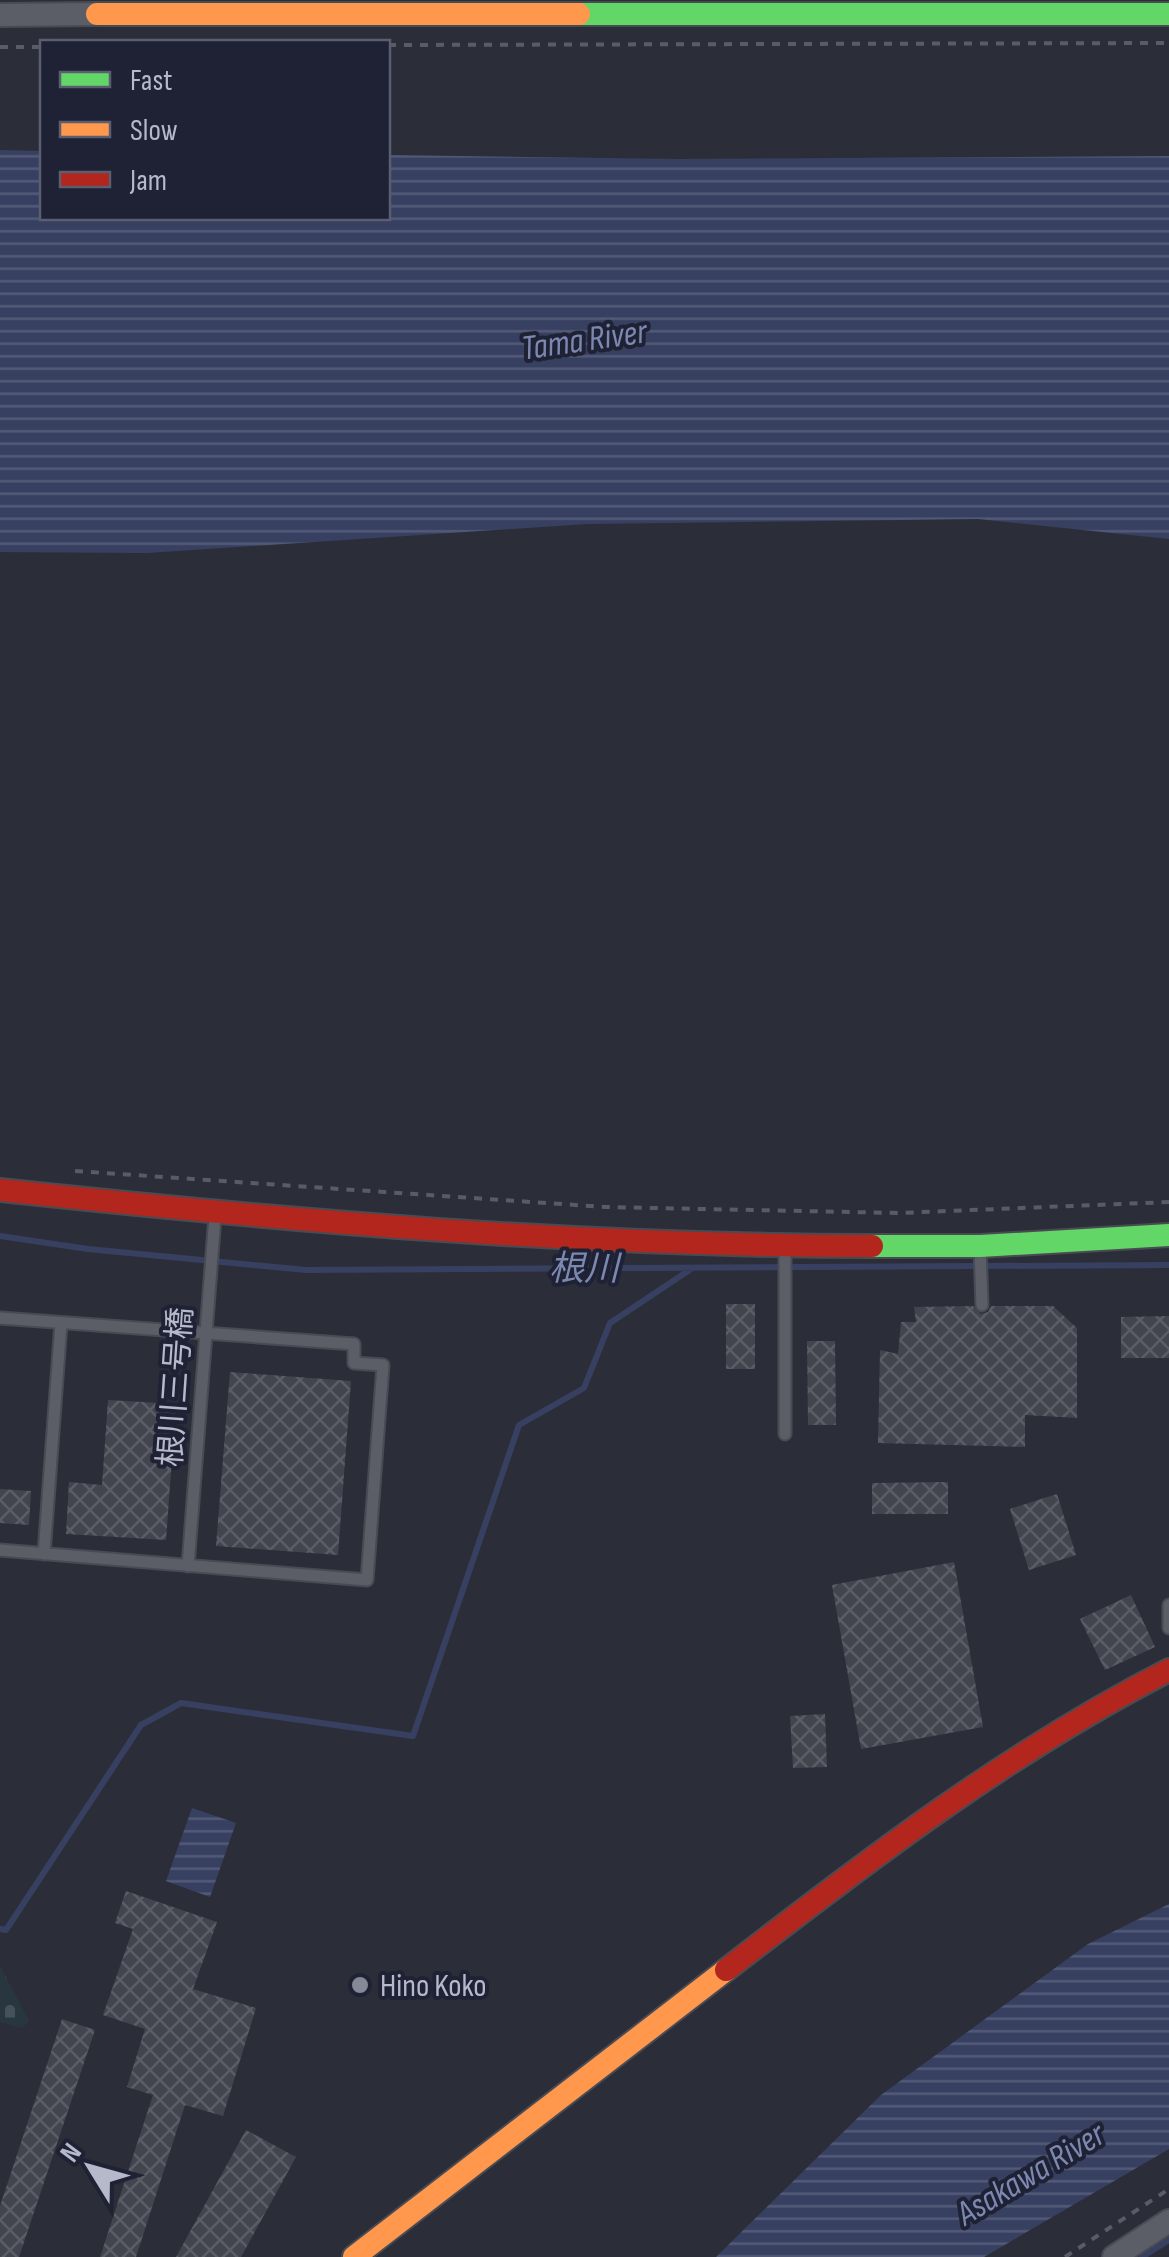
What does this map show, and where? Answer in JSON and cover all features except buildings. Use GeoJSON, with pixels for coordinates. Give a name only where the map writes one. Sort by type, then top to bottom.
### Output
{"type":"FeatureCollection","features":[{"type":"Feature","properties":{"kind":"street"},"geometry":{"type":"LineString","coordinates":[[0,15],[527,6],[965,6],[1169,14]]}},
{"type":"Feature","properties":{"kind":"street"},"geometry":{"type":"LineString","coordinates":[[0,1190],[215,1213],[785,1253],[981,1251],[1169,1236]]}},
{"type":"Feature","properties":{"kind":"street"},"geometry":{"type":"LineString","coordinates":[[354,2257],[924,1819],[1056,1732],[1169,1670]]}},
{"type":"Feature","properties":{"kind":"street"},"geometry":{"type":"LineString","coordinates":[[1114,2257],[1169,2221]]}},
{"type":"Feature","properties":{"kind":"lane","name":"根川三号橋"},"geometry":{"type":"LineString","coordinates":[[188,1566],[215,1213]]}},
{"type":"Feature","properties":{"kind":"lane"},"geometry":{"type":"LineString","coordinates":[[981,1251],[982,1305]]}},
{"type":"Feature","properties":{"kind":"lane"},"geometry":{"type":"LineString","coordinates":[[785,1253],[785,1434]]}},
{"type":"Feature","properties":{"kind":"lane"},"geometry":{"type":"LineString","coordinates":[[0,1318],[354,1344],[354,1363],[383,1365],[367,1580],[0,1550]]}},
{"type":"Feature","properties":{"kind":"lane"},"geometry":{"type":"LineString","coordinates":[[44,1554],[61,1322]]}},
{"type":"Feature","properties":{"kind":"lane"},"geometry":{"type":"LineString","coordinates":[[1169,1605],[1169,1628]]}},
{"type":"Feature","properties":{"kind":"path"},"geometry":{"type":"LineString","coordinates":[[390,45],[1169,43]]}},
{"type":"Feature","properties":{"kind":"path"},"geometry":{"type":"LineString","coordinates":[[0,47],[40,47]]}},
{"type":"Feature","properties":{"kind":"path"},"geometry":{"type":"LineString","coordinates":[[76,1171],[605,1207],[898,1213],[1169,1202]]}},
{"type":"Feature","properties":{"kind":"path"},"geometry":{"type":"LineString","coordinates":[[1065,2257],[1169,2189]]}},
{"type":"Feature","properties":{"kind":"green space"},"geometry":{"type":"Polygon","coordinates":[[[0,1966],[29,2021],[22,2028],[0,2022],[0,1966]]]}},
{"type":"Feature","properties":{"kind":"water","name":"Tama River"},"geometry":{"type":"Polygon","coordinates":[[[0,150],[40,151],[40,220],[390,220],[390,155],[678,159],[1169,156],[1169,539],[978,519],[587,524],[147,553],[0,552],[0,150]]]}},
{"type":"Feature","properties":{"kind":"water"},"geometry":{"type":"Polygon","coordinates":[[[192,1808],[236,1823],[210,1897],[166,1881],[192,1808]]]}},
{"type":"Feature","properties":{"kind":"water","name":"Asakawa River"},"geometry":{"type":"Polygon","coordinates":[[[1169,1904],[1169,2149],[984,2257],[716,2257],[881,2095],[1088,1944],[1169,1904]]]}},
{"type":"Feature","properties":{"kind":"waterway","name":"根川"},"geometry":{"type":"LineString","coordinates":[[0,1236],[88,1249],[306,1270],[1169,1265]]}},
{"type":"Feature","properties":{"kind":"waterway"},"geometry":{"type":"LineString","coordinates":[[0,1929],[6,1930],[141,1725],[181,1703],[413,1736],[519,1425],[584,1388],[610,1323],[691,1269]]}},
{"type":"Feature","properties":{"kind":"waterway"},"geometry":{"type":"LineString","coordinates":[[1142,2257],[1169,2240]]}},
{"type":"Feature","properties":{"kind":"traffic: fast"},"geometry":{"type":"LineString","coordinates":[[579,14],[1169,14]]}},
{"type":"Feature","properties":{"kind":"traffic: fast"},"geometry":{"type":"LineString","coordinates":[[872,1246],[980,1246],[1169,1235]]}},
{"type":"Feature","properties":{"kind":"traffic: slow"},"geometry":{"type":"LineString","coordinates":[[97,14],[579,14]]}},
{"type":"Feature","properties":{"kind":"traffic: slow"},"geometry":{"type":"LineString","coordinates":[[354,2257],[726,1970]]}},
{"type":"Feature","properties":{"kind":"traffic: jam"},"geometry":{"type":"LineString","coordinates":[[0,1190],[435,1230],[654,1242],[872,1246]]}},
{"type":"Feature","properties":{"kind":"traffic: jam"},"geometry":{"type":"LineString","coordinates":[[726,1970],[886,1848],[996,1772],[1169,1670]]}},
{"type":"Feature","properties":{"kind":"place","name":"Hino Koko"},"geometry":{"type":"Point","coordinates":[360,1985]}}]}
